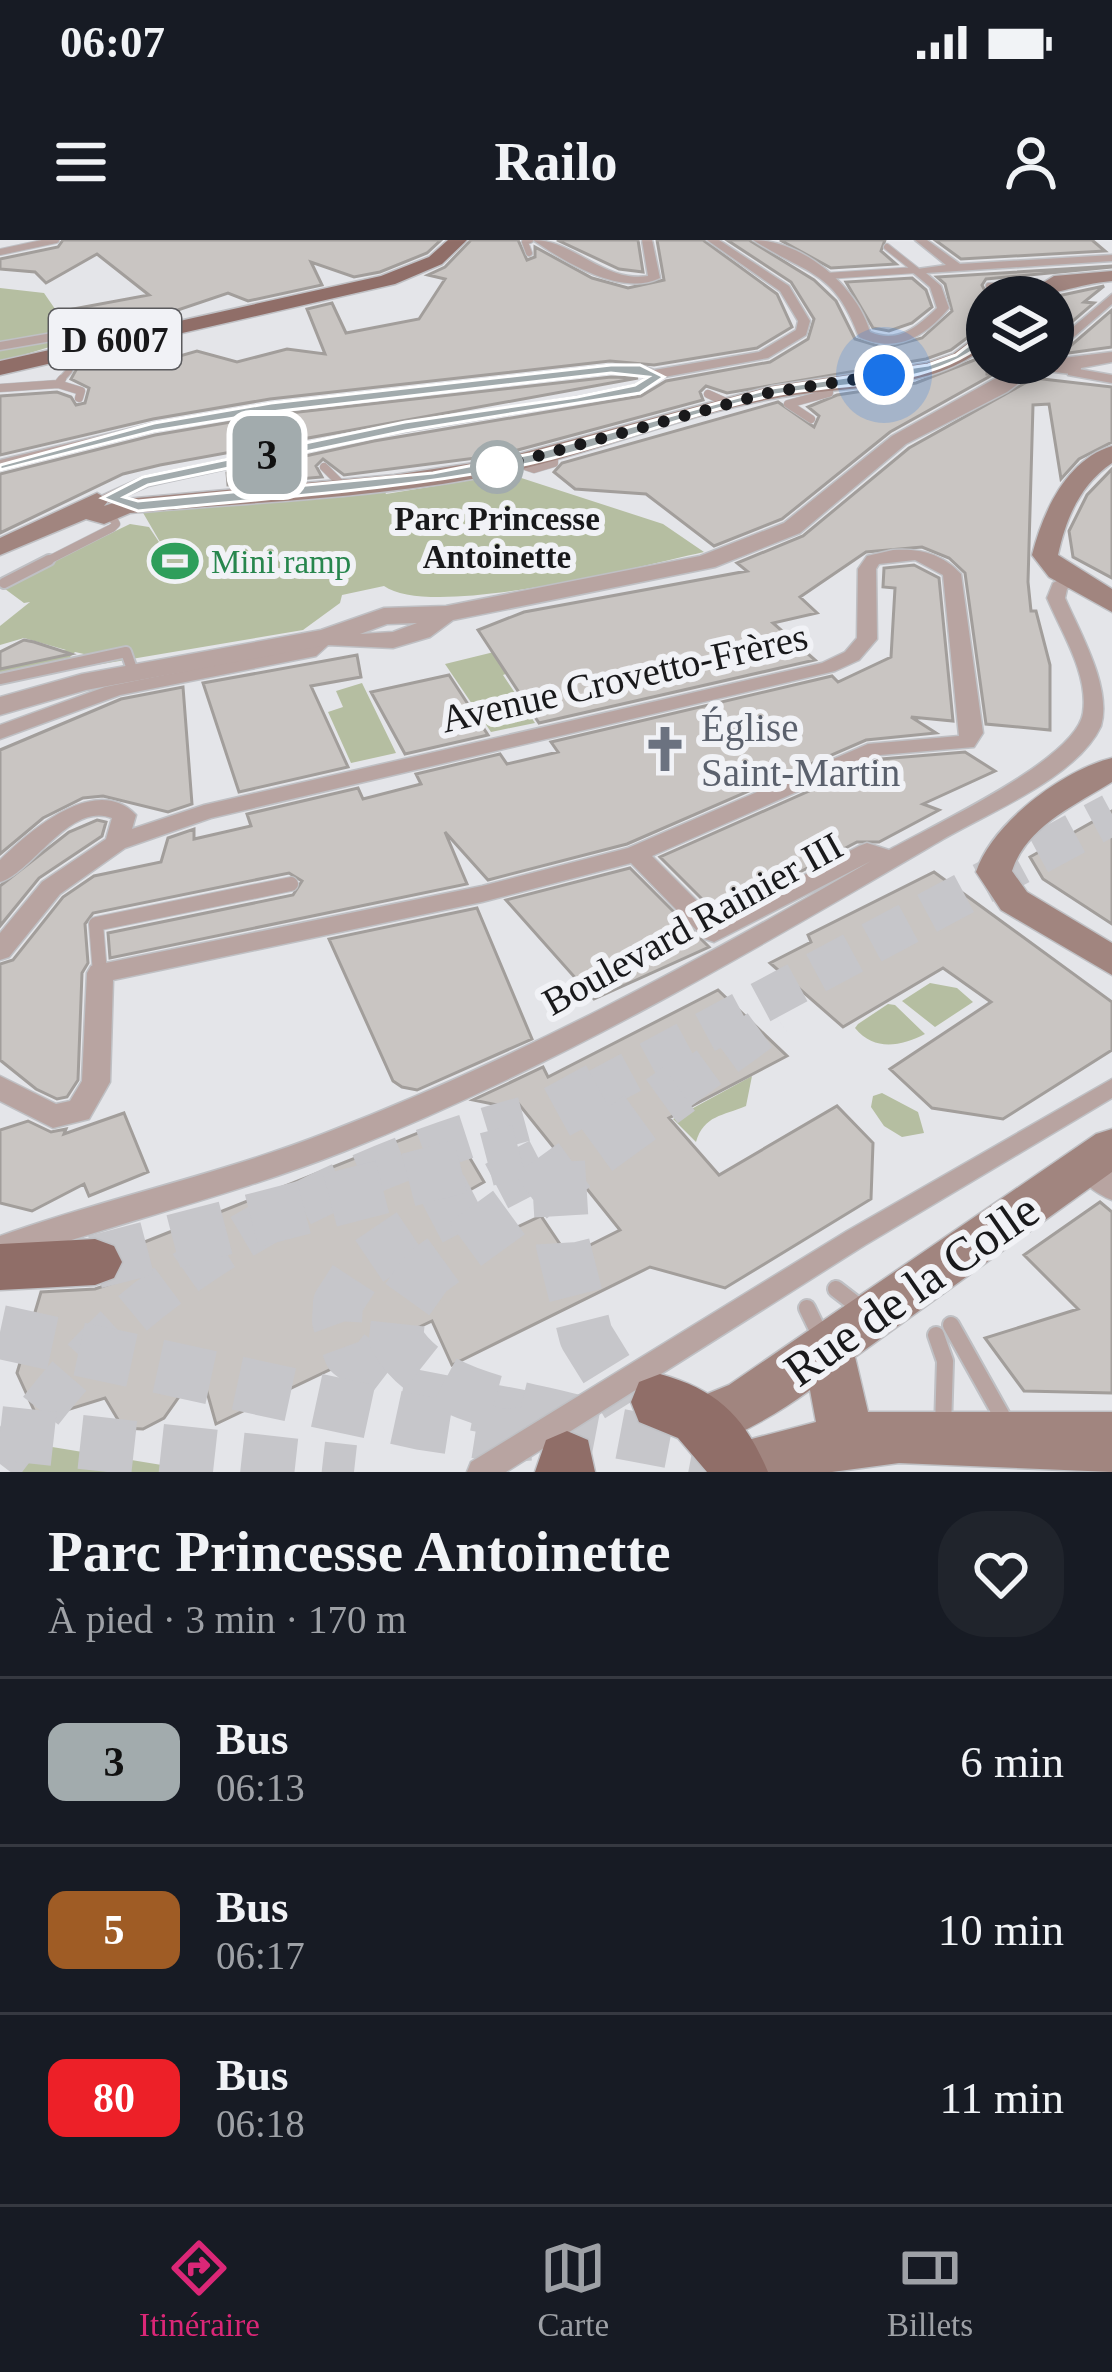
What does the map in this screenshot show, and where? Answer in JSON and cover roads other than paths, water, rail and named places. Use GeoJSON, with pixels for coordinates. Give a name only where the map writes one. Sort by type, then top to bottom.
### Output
{"type":"FeatureCollection","features":[{"type":"Feature","properties":{"kind":"main road","name":"D 6007"},"geometry":{"type":"LineString","coordinates":[[0,368],[63,349],[233,320],[410,273],[437,264],[452,242]]}},
{"type":"Feature","properties":{"kind":"main road"},"geometry":{"type":"LineString","coordinates":[[1074,284],[1112,276]]}},
{"type":"Feature","properties":{"kind":"main road"},"geometry":{"type":"LineString","coordinates":[[0,547],[107,507],[344,487],[515,463],[718,398],[942,365],[966,353]]}},
{"type":"Feature","properties":{"kind":"main road","name":"Boulevard Rainier III"},"geometry":{"type":"LineString","coordinates":[[1070,579],[1050,566],[1045,555],[1052,527],[1081,474],[1112,453]]}},
{"type":"Feature","properties":{"kind":"main road"},"geometry":{"type":"LineString","coordinates":[[1070,579],[1112,604]]}},
{"type":"Feature","properties":{"kind":"main road"},"geometry":{"type":"LineString","coordinates":[[1107,961],[1014,902],[994,872],[998,853],[1016,834],[1112,768]]}},
{"type":"Feature","properties":{"kind":"main road","name":"Rue de la Colle"},"geometry":{"type":"LineString","coordinates":[[710,1441],[817,1329],[854,1303],[1104,1166]]}},
{"type":"Feature","properties":{"kind":"main road"},"geometry":{"type":"LineString","coordinates":[[0,1267],[82,1264],[0,1289]]}},
{"type":"Feature","properties":{"kind":"main road"},"geometry":{"type":"LineString","coordinates":[[817,1329],[848,1441]]}},
{"type":"Feature","properties":{"kind":"main road"},"geometry":{"type":"LineString","coordinates":[[710,1441],[848,1441],[943,1434],[1112,1439]]}},
{"type":"Feature","properties":{"kind":"main road"},"geometry":{"type":"LineString","coordinates":[[1013,1437],[1064,1462],[1112,1470]]}},
{"type":"Feature","properties":{"kind":"street"},"geometry":{"type":"LineString","coordinates":[[534,240],[600,268],[614,281],[639,283],[654,278],[647,240]]}},
{"type":"Feature","properties":{"kind":"street"},"geometry":{"type":"LineString","coordinates":[[0,465],[135,431],[252,410],[542,371],[626,368],[655,374],[763,355],[795,338],[804,321],[794,299],[712,240]]}},
{"type":"Feature","properties":{"kind":"street"},"geometry":{"type":"LineString","coordinates":[[758,240],[826,276],[856,300],[863,334],[890,342],[908,339],[943,308],[935,286],[916,270]]}},
{"type":"Feature","properties":{"kind":"street"},"geometry":{"type":"LineString","coordinates":[[920,240],[958,268]]}},
{"type":"Feature","properties":{"kind":"street"},"geometry":{"type":"LineString","coordinates":[[916,270],[1112,258]]}},
{"type":"Feature","properties":{"kind":"street"},"geometry":{"type":"LineString","coordinates":[[1074,346],[1112,298]]}},
{"type":"Feature","properties":{"kind":"street"},"geometry":{"type":"LineString","coordinates":[[0,346],[150,320],[165,320],[177,330]]}},
{"type":"Feature","properties":{"kind":"street"},"geometry":{"type":"LineString","coordinates":[[1074,363],[1112,357]]}},
{"type":"Feature","properties":{"kind":"street"},"geometry":{"type":"LineString","coordinates":[[1074,370],[1112,379]]}},
{"type":"Feature","properties":{"kind":"street"},"geometry":{"type":"LineString","coordinates":[[107,507],[143,482],[373,433],[494,417],[640,388],[657,380],[655,374]]}},
{"type":"Feature","properties":{"kind":"street"},"geometry":{"type":"LineString","coordinates":[[0,706],[130,664],[327,637],[392,640],[421,632],[446,614],[686,567],[754,545],[827,504],[899,440],[1011,384]]}},
{"type":"Feature","properties":{"kind":"street"},"geometry":{"type":"LineString","coordinates":[[0,448],[25,460]]}},
{"type":"Feature","properties":{"kind":"street","name":"Avenue Crovetto-Frères"},"geometry":{"type":"LineString","coordinates":[[117,842],[204,812],[828,667],[853,656],[867,639],[866,569],[886,555],[929,559],[952,574],[972,733],[966,742],[876,749],[636,854]]}},
{"type":"Feature","properties":{"kind":"street","name":"Boulevard Rainier III"},"geometry":{"type":"LineString","coordinates":[[0,1250],[243,1177],[461,1088],[653,998],[1034,775],[1083,736],[1095,704],[1056,598],[1059,587],[1070,579]]}},
{"type":"Feature","properties":{"kind":"street"},"geometry":{"type":"LineString","coordinates":[[0,734],[71,701],[135,683],[309,652],[327,637]]}},
{"type":"Feature","properties":{"kind":"street"},"geometry":{"type":"LineString","coordinates":[[0,874],[52,827],[92,808],[109,806],[124,815],[117,842],[52,888],[0,951]]}},
{"type":"Feature","properties":{"kind":"street"},"geometry":{"type":"LineString","coordinates":[[0,1087],[53,1116],[80,1111],[96,1082],[100,973],[536,880],[636,854],[714,933],[867,850],[891,860]]}},
{"type":"Feature","properties":{"kind":"street"},"geometry":{"type":"LineString","coordinates":[[481,1472],[856,1238],[1112,1087]]}},
{"type":"Feature","properties":{"kind":"lane"},"geometry":{"type":"LineString","coordinates":[[0,252],[56,240]]}},
{"type":"Feature","properties":{"kind":"lane"},"geometry":{"type":"LineString","coordinates":[[529,253],[525,242],[534,240]]}},
{"type":"Feature","properties":{"kind":"lane"},"geometry":{"type":"LineString","coordinates":[[887,247],[916,270]]}},
{"type":"Feature","properties":{"kind":"lane"},"geometry":{"type":"LineString","coordinates":[[826,276],[916,270]]}},
{"type":"Feature","properties":{"kind":"lane"},"geometry":{"type":"LineString","coordinates":[[58,384],[69,370]]}},
{"type":"Feature","properties":{"kind":"lane"},"geometry":{"type":"LineString","coordinates":[[811,419],[788,404],[829,393],[830,382]]}},
{"type":"Feature","properties":{"kind":"lane"},"geometry":{"type":"LineString","coordinates":[[0,388],[58,384],[81,391],[79,398]]}},
{"type":"Feature","properties":{"kind":"lane"},"geometry":{"type":"LineString","coordinates":[[324,467],[344,487]]}},
{"type":"Feature","properties":{"kind":"lane"},"geometry":{"type":"LineString","coordinates":[[4,583],[112,528],[116,524],[107,507]]}},
{"type":"Feature","properties":{"kind":"lane"},"geometry":{"type":"LineString","coordinates":[[0,679],[126,652],[130,664]]}},
{"type":"Feature","properties":{"kind":"lane"},"geometry":{"type":"LineString","coordinates":[[100,973],[97,924],[291,884]]}},
{"type":"Feature","properties":{"kind":"lane"},"geometry":{"type":"LineString","coordinates":[[943,1434],[944,1330],[1013,1437]]}},
{"type":"Feature","properties":{"kind":"tunnel"},"geometry":{"type":"LineString","coordinates":[[594,1092],[1112,814]]}},
{"type":"Feature","properties":{"kind":"tunnel"},"geometry":{"type":"LineString","coordinates":[[675,1092],[777,1018]]}},
{"type":"Feature","properties":{"kind":"tunnel"},"geometry":{"type":"LineString","coordinates":[[557,1112],[599,1089]]}},
{"type":"Feature","properties":{"kind":"tunnel"},"geometry":{"type":"LineString","coordinates":[[559,1176],[679,1089]]}},
{"type":"Feature","properties":{"kind":"tunnel"},"geometry":{"type":"LineString","coordinates":[[0,1464],[96,1347],[175,1280],[268,1221],[318,1196],[421,1152],[524,1119]]}},
{"type":"Feature","properties":{"kind":"tunnel"},"geometry":{"type":"LineString","coordinates":[[95,1262],[519,1151]]}},
{"type":"Feature","properties":{"kind":"tunnel"},"geometry":{"type":"LineString","coordinates":[[558,1162],[559,1176]]}},
{"type":"Feature","properties":{"kind":"tunnel"},"geometry":{"type":"LineString","coordinates":[[541,1163],[424,1224],[362,1266],[338,1303],[337,1321],[349,1354],[397,1391],[725,1454]]}},
{"type":"Feature","properties":{"kind":"tunnel"},"geometry":{"type":"LineString","coordinates":[[559,1176],[563,1245],[586,1336],[628,1404]]}},
{"type":"Feature","properties":{"kind":"tunnel"},"geometry":{"type":"LineString","coordinates":[[559,1176],[427,1272],[399,1311],[396,1339],[429,1374],[451,1386],[573,1421]]}},
{"type":"Feature","properties":{"kind":"tunnel"},"geometry":{"type":"LineString","coordinates":[[0,1332],[422,1423],[506,1436],[565,1430]]}},
{"type":"Feature","properties":{"kind":"tunnel"},"geometry":{"type":"LineString","coordinates":[[0,1433],[354,1472]]}},
{"type":"Feature","properties":{"kind":"place","name":"Parc Princesse Antoinette"},"geometry":{"type":"Point","coordinates":[497,467]}},
{"type":"Feature","properties":{"kind":"place","name":"Mini ramp"},"geometry":{"type":"Point","coordinates":[175,561]}},
{"type":"Feature","properties":{"kind":"place","name":"Église Saint-Martin"},"geometry":{"type":"Point","coordinates":[665,749]}}]}
